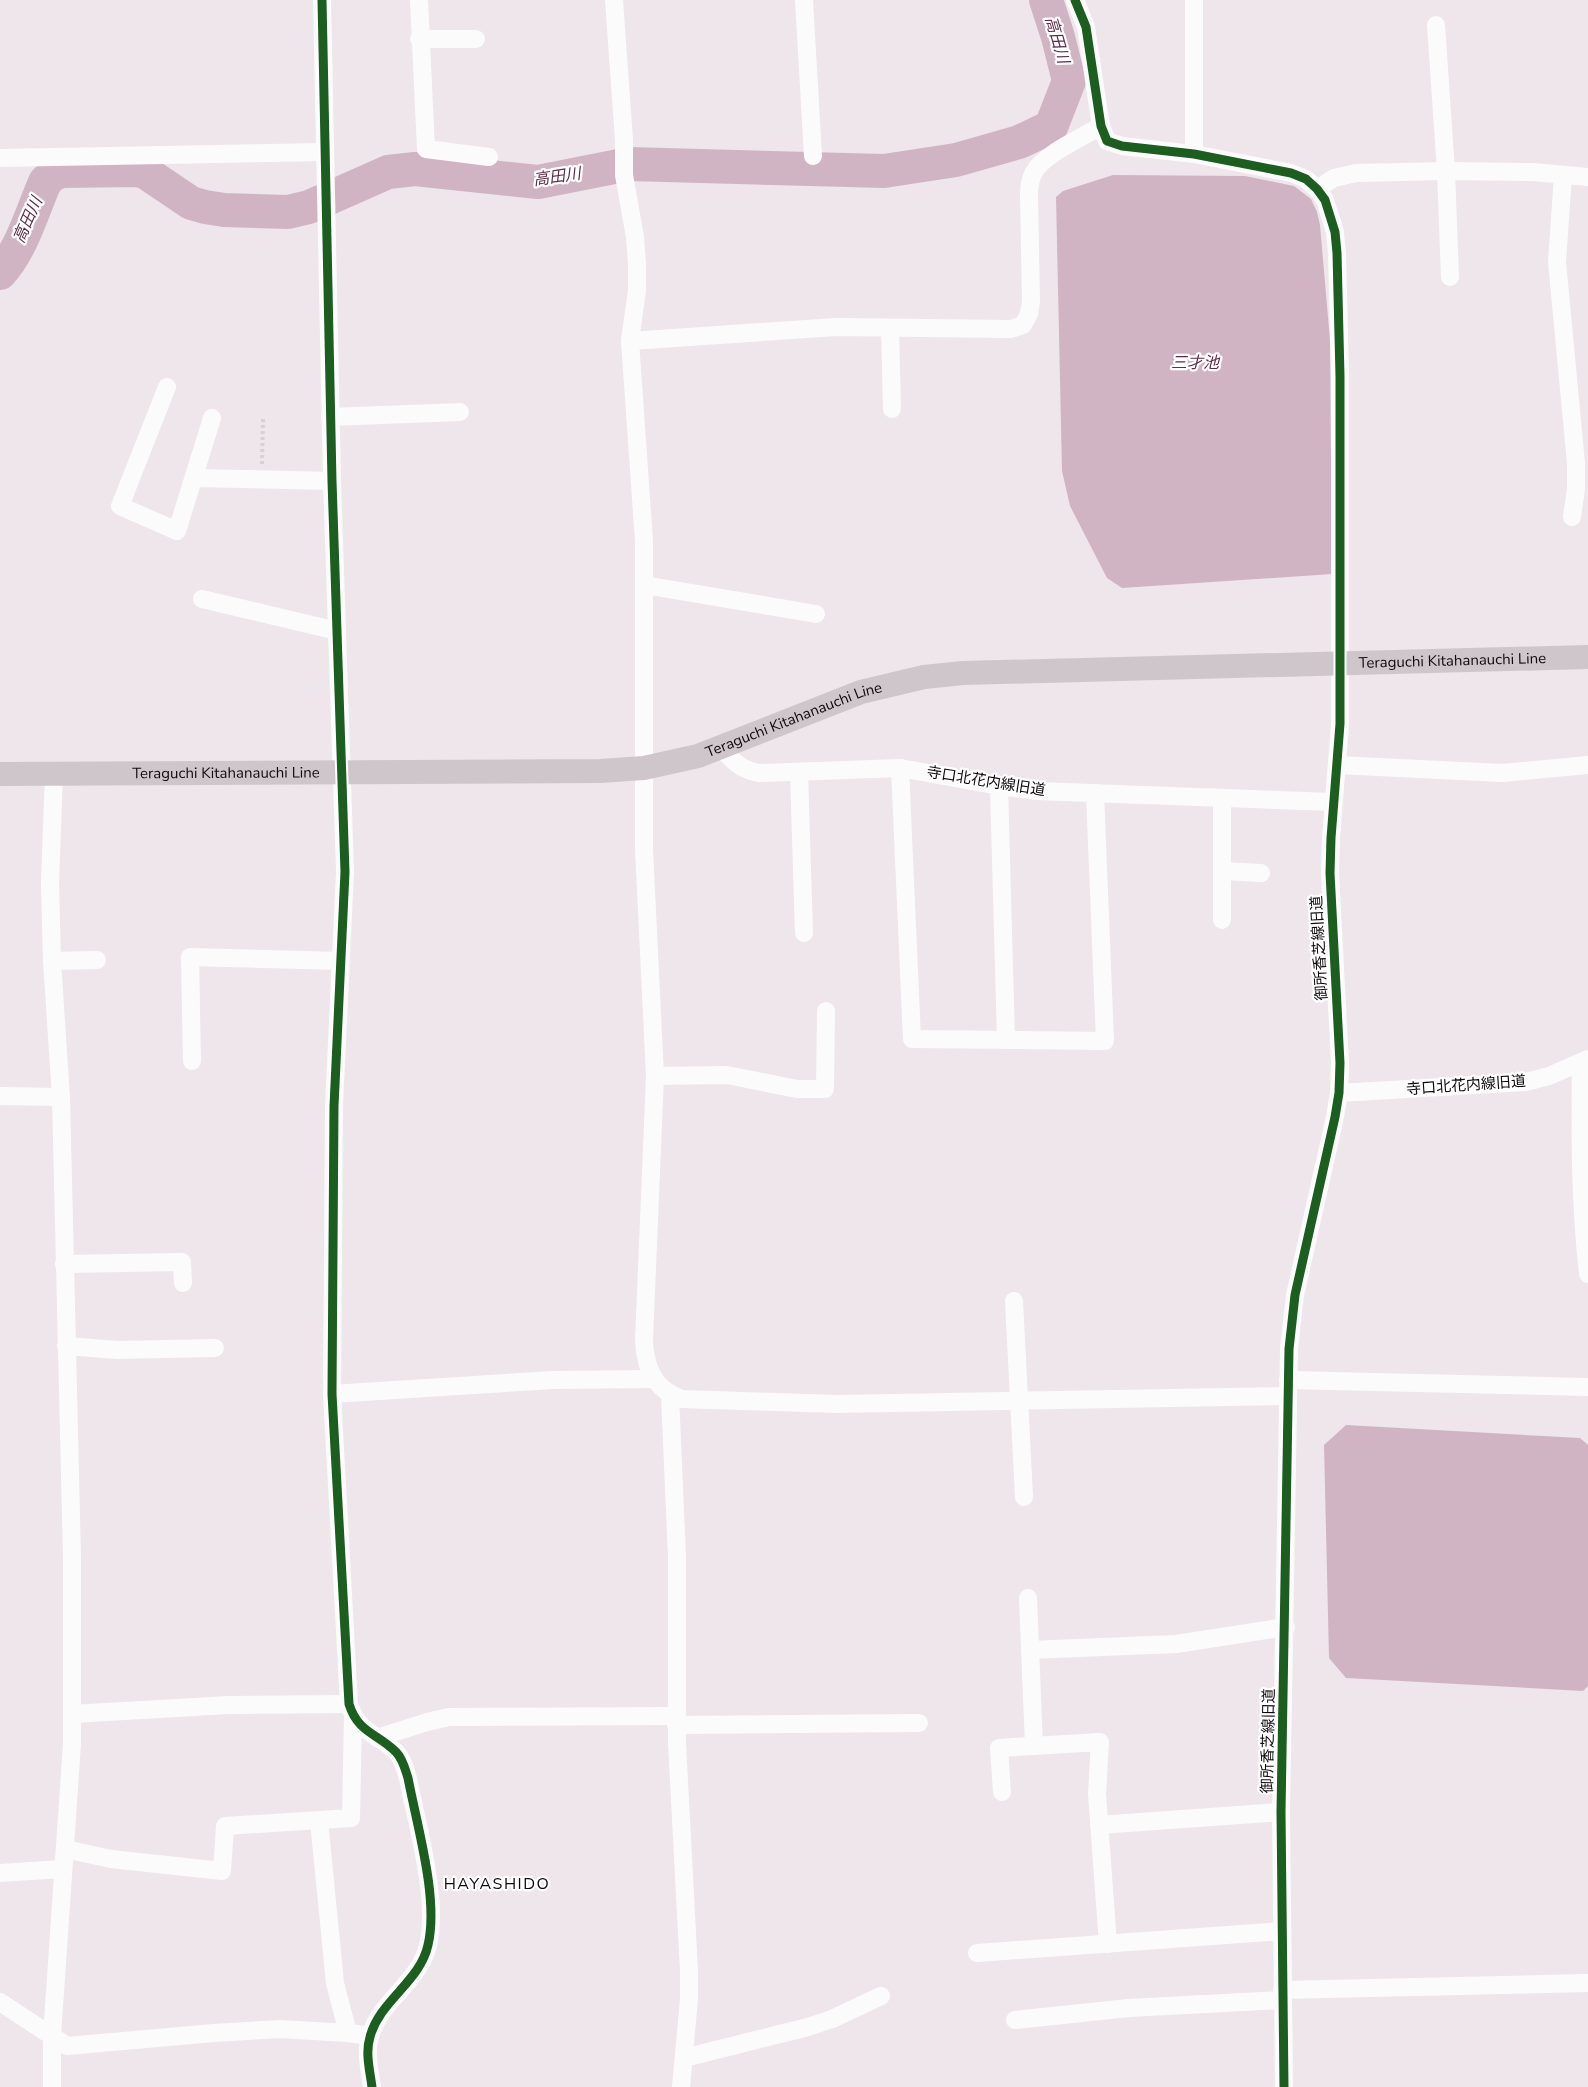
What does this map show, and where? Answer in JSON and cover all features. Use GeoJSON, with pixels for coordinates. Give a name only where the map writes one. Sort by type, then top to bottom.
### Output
{"type":"FeatureCollection","features":[{"type":"Feature","properties":{"kind":"main road","name":"Teraguchi Kitahanauchi Line"},"geometry":{"type":"LineString","coordinates":[[0,774],[600,771],[644,768],[672,763],[720,748],[861,692],[924,677],[963,673],[1588,657]]}},
{"type":"Feature","properties":{"kind":"street"},"geometry":{"type":"LineString","coordinates":[[65,1849],[111,1859],[222,1871],[225,1826],[351,1818],[351,1710],[332,1394],[334,1106],[345,872],[330,417],[322,0]]}},
{"type":"Feature","properties":{"kind":"street"},"geometry":{"type":"LineString","coordinates":[[419,0],[419,39],[426,149],[489,157]]}},
{"type":"Feature","properties":{"kind":"street"},"geometry":{"type":"LineString","coordinates":[[614,0],[624,140],[624,175],[638,264],[630,340],[642,498],[644,849],[655,1076],[644,1340],[648,1368],[661,1388],[670,1395],[682,1399],[780,1403],[1018,1401],[1288,1388],[1588,1387]]}},
{"type":"Feature","properties":{"kind":"street"},"geometry":{"type":"LineString","coordinates":[[804,0],[813,156]]}},
{"type":"Feature","properties":{"kind":"street"},"geometry":{"type":"LineString","coordinates":[[1075,0],[1086,27],[1101,126],[1107,141],[1122,146],[1194,154],[1291,173],[1306,179],[1317,189],[1334,178],[1356,173],[1533,172],[1588,177]]}},
{"type":"Feature","properties":{"kind":"street"},"geometry":{"type":"LineString","coordinates":[[1194,0],[1194,154]]}},
{"type":"Feature","properties":{"kind":"street"},"geometry":{"type":"LineString","coordinates":[[1436,25],[1446,171],[1450,277]]}},
{"type":"Feature","properties":{"kind":"street"},"geometry":{"type":"LineString","coordinates":[[419,39],[476,39]]}},
{"type":"Feature","properties":{"kind":"street"},"geometry":{"type":"LineString","coordinates":[[630,340],[836,327],[1011,329],[1023,325],[1029,314],[1031,302],[1030,181],[1035,170],[1045,160],[1101,126]]}},
{"type":"Feature","properties":{"kind":"street"},"geometry":{"type":"LineString","coordinates":[[0,158],[324,153]]}},
{"type":"Feature","properties":{"kind":"street"},"geometry":{"type":"LineString","coordinates":[[1563,175],[1557,262],[1576,463],[1576,489],[1572,518]]}},
{"type":"Feature","properties":{"kind":"street","name":"御所香芝線旧道"},"geometry":{"type":"LineString","coordinates":[[1284,2087],[1281,1812],[1290,1324],[1339,1093],[1340,1063],[1330,873],[1340,724],[1340,376],[1337,252],[1330,214],[1325,200],[1317,189]]}},
{"type":"Feature","properties":{"kind":"street"},"geometry":{"type":"LineString","coordinates":[[891,328],[892,409]]}},
{"type":"Feature","properties":{"kind":"street"},"geometry":{"type":"LineString","coordinates":[[167,387],[120,506],[177,531],[212,418]]}},
{"type":"Feature","properties":{"kind":"street"},"geometry":{"type":"LineString","coordinates":[[330,417],[460,412]]}},
{"type":"Feature","properties":{"kind":"street"},"geometry":{"type":"LineString","coordinates":[[194,478],[332,481]]}},
{"type":"Feature","properties":{"kind":"street"},"geometry":{"type":"LineString","coordinates":[[644,585],[816,614]]}},
{"type":"Feature","properties":{"kind":"street"},"geometry":{"type":"LineString","coordinates":[[202,599],[337,631]]}},
{"type":"Feature","properties":{"kind":"street","name":"寺口北花内線旧道"},"geometry":{"type":"LineString","coordinates":[[720,748],[736,765],[746,771],[759,773],[900,768],[1037,791],[1333,802]]}},
{"type":"Feature","properties":{"kind":"street"},"geometry":{"type":"LineString","coordinates":[[1337,765],[1502,773],[1588,765]]}},
{"type":"Feature","properties":{"kind":"street"},"geometry":{"type":"LineString","coordinates":[[900,768],[912,1039],[1105,1041],[1095,793]]}},
{"type":"Feature","properties":{"kind":"street"},"geometry":{"type":"LineString","coordinates":[[800,772],[804,933]]}},
{"type":"Feature","properties":{"kind":"street"},"geometry":{"type":"LineString","coordinates":[[52,2087],[52,2036],[72,1714],[72,1557],[61,1097],[52,961],[50,883],[54,773]]}},
{"type":"Feature","properties":{"kind":"street"},"geometry":{"type":"LineString","coordinates":[[999,786],[1006,1040]]}},
{"type":"Feature","properties":{"kind":"street"},"geometry":{"type":"LineString","coordinates":[[1222,798],[1222,920]]}},
{"type":"Feature","properties":{"kind":"street"},"geometry":{"type":"LineString","coordinates":[[1222,871],[1261,873]]}},
{"type":"Feature","properties":{"kind":"street"},"geometry":{"type":"LineString","coordinates":[[192,1061],[190,957],[341,962]]}},
{"type":"Feature","properties":{"kind":"street"},"geometry":{"type":"LineString","coordinates":[[52,961],[97,960]]}},
{"type":"Feature","properties":{"kind":"street"},"geometry":{"type":"LineString","coordinates":[[655,1076],[727,1075],[797,1089],[825,1089],[826,1011]]}},
{"type":"Feature","properties":{"kind":"street"},"geometry":{"type":"LineString","coordinates":[[1585,1060],[1583,1231],[1588,1274]]}},
{"type":"Feature","properties":{"kind":"street","name":"寺口北花内線旧道"},"geometry":{"type":"LineString","coordinates":[[1339,1093],[1526,1082],[1549,1076],[1585,1060]]}},
{"type":"Feature","properties":{"kind":"street"},"geometry":{"type":"LineString","coordinates":[[0,1096],[61,1097]]}},
{"type":"Feature","properties":{"kind":"street"},"geometry":{"type":"LineString","coordinates":[[64,1264],[182,1262],[183,1283]]}},
{"type":"Feature","properties":{"kind":"street"},"geometry":{"type":"LineString","coordinates":[[1014,1301],[1024,1497]]}},
{"type":"Feature","properties":{"kind":"street"},"geometry":{"type":"LineString","coordinates":[[66,1346],[118,1350],[215,1348]]}},
{"type":"Feature","properties":{"kind":"street"},"geometry":{"type":"LineString","coordinates":[[332,1394],[553,1380],[654,1378]]}},
{"type":"Feature","properties":{"kind":"street"},"geometry":{"type":"LineString","coordinates":[[670,1395],[677,1557],[676,1720],[689,1971],[689,2000],[681,2087]]}},
{"type":"Feature","properties":{"kind":"street"},"geometry":{"type":"LineString","coordinates":[[1028,1598],[1034,1746]]}},
{"type":"Feature","properties":{"kind":"street"},"geometry":{"type":"LineString","coordinates":[[1030,1650],[1176,1644],[1286,1628]]}},
{"type":"Feature","properties":{"kind":"street"},"geometry":{"type":"LineString","coordinates":[[72,1714],[228,1705],[351,1710]]}},
{"type":"Feature","properties":{"kind":"street"},"geometry":{"type":"LineString","coordinates":[[351,1710],[361,1727],[396,1752],[403,1763],[431,1895],[428,1946],[421,1965],[388,2004],[370,2036],[368,2054],[372,2087]]}},
{"type":"Feature","properties":{"kind":"street"},"geometry":{"type":"LineString","coordinates":[[377,1738],[449,1717],[919,1723]]}},
{"type":"Feature","properties":{"kind":"street"},"geometry":{"type":"LineString","coordinates":[[1002,1792],[999,1748],[1100,1742],[1097,1794],[1108,1944]]}},
{"type":"Feature","properties":{"kind":"street"},"geometry":{"type":"LineString","coordinates":[[1099,1825],[1281,1812]]}},
{"type":"Feature","properties":{"kind":"street"},"geometry":{"type":"LineString","coordinates":[[320,1821],[335,1983],[348,2033]]}},
{"type":"Feature","properties":{"kind":"street"},"geometry":{"type":"LineString","coordinates":[[0,1873],[62,1869]]}},
{"type":"Feature","properties":{"kind":"street"},"geometry":{"type":"LineString","coordinates":[[977,1953],[1282,1931]]}},
{"type":"Feature","properties":{"kind":"street"},"geometry":{"type":"LineString","coordinates":[[1015,2020],[1282,1995],[1588,1983]]}},
{"type":"Feature","properties":{"kind":"street"},"geometry":{"type":"LineString","coordinates":[[684,2058],[808,2027],[832,2019],[881,1996]]}},
{"type":"Feature","properties":{"kind":"street"},"geometry":{"type":"LineString","coordinates":[[0,2002],[67,2046],[248,2030],[280,2029],[370,2036]]}},
{"type":"Feature","properties":{"kind":"path"},"geometry":{"type":"LineString","coordinates":[[262,480],[264,418]]}},
{"type":"Feature","properties":{"kind":"water","name":"三才池"},"geometry":{"type":"Polygon","coordinates":[[[1113,175],[1245,176],[1294,186],[1311,199],[1320,225],[1330,340],[1332,574],[1122,588],[1107,578],[1070,506],[1062,471],[1056,197],[1063,191],[1113,175]]]}},
{"type":"Feature","properties":{"kind":"water"},"geometry":{"type":"Polygon","coordinates":[[[1346,1425],[1580,1438],[1588,1445],[1588,1686],[1583,1691],[1346,1678],[1329,1658],[1324,1445],[1346,1425]]]}},
{"type":"Feature","properties":{"kind":"waterway","name":"高田川"},"geometry":{"type":"LineString","coordinates":[[0,273],[26,230],[45,182],[53,174],[62,171],[136,170],[145,172],[191,203],[205,207],[224,210],[288,212],[309,207],[388,172],[415,169],[538,182],[629,164],[884,171],[956,160],[1019,142],[1051,127],[1069,81],[1046,0]]}},
{"type":"Feature","properties":{"kind":"cycle path"},"geometry":{"type":"LineString","coordinates":[[322,0],[332,481],[345,872],[334,1106],[332,1394],[349,1704],[357,1721],[396,1752],[404,1764],[426,1862],[431,1906],[431,1927],[424,1958],[409,1981],[382,2013],[370,2037],[368,2056],[372,2087]]}},
{"type":"Feature","properties":{"kind":"cycle path"},"geometry":{"type":"LineString","coordinates":[[1075,0],[1086,27],[1101,126],[1107,141],[1122,146],[1194,154],[1291,173],[1306,179],[1317,189],[1325,200],[1335,232],[1340,376],[1340,724],[1330,873],[1340,1063],[1335,1117],[1295,1295],[1289,1349],[1281,1812],[1284,2087]]}},
{"type":"Feature","properties":{"kind":"district","name":"HAYASHIDO"},"geometry":{"type":"Point","coordinates":[497,1884]}}]}
